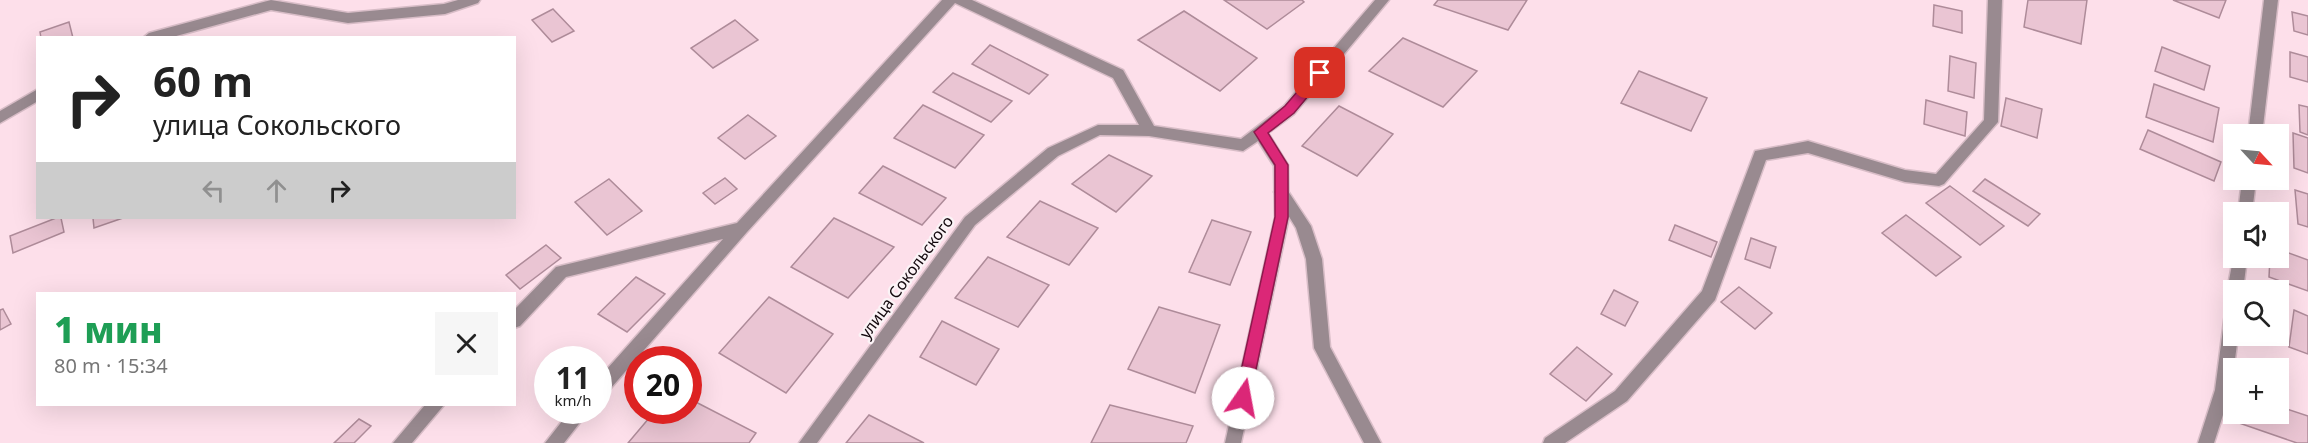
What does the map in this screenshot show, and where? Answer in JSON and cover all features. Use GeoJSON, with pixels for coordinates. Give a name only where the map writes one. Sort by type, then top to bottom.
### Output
{"type":"FeatureCollection","features":[{"type":"Feature","properties":{"kind":"street"},"geometry":{"type":"LineString","coordinates":[[155,36],[271,5],[348,18],[445,9],[473,0]]}},
{"type":"Feature","properties":{"kind":"street"},"geometry":{"type":"LineString","coordinates":[[612,375],[742,228],[950,0]]}},
{"type":"Feature","properties":{"kind":"street"},"geometry":{"type":"LineString","coordinates":[[960,0],[1118,74],[1149,131]]}},
{"type":"Feature","properties":{"kind":"street","name":"улица Сокольского"},"geometry":{"type":"LineString","coordinates":[[807,443],[970,221],[1053,152],[1098,130],[1149,131],[1242,145],[1289,110],[1382,0]]}},
{"type":"Feature","properties":{"kind":"street"},"geometry":{"type":"LineString","coordinates":[[1551,443],[1621,396],[1709,295],[1760,155],[1808,147],[1905,176],[1939,180],[1991,122],[1995,0]]}},
{"type":"Feature","properties":{"kind":"street"},"geometry":{"type":"LineString","coordinates":[[2256,124],[2271,0]]}},
{"type":"Feature","properties":{"kind":"street"},"geometry":{"type":"LineString","coordinates":[[0,118],[36,95]]}},
{"type":"Feature","properties":{"kind":"street"},"geometry":{"type":"LineString","coordinates":[[1233,443],[1282,217],[1281,165],[1260,132]]}},
{"type":"Feature","properties":{"kind":"street"},"geometry":{"type":"LineString","coordinates":[[1281,192],[1303,226],[1314,260],[1322,348],[1373,443]]}},
{"type":"Feature","properties":{"kind":"street"},"geometry":{"type":"LineString","coordinates":[[516,319],[561,272],[742,228]]}},
{"type":"Feature","properties":{"kind":"street"},"geometry":{"type":"LineString","coordinates":[[2206,443],[2223,390],[2229,346]]}},
{"type":"Feature","properties":{"kind":"street"},"geometry":{"type":"LineString","coordinates":[[401,443],[435,406]]}},
{"type":"Feature","properties":{"kind":"street"},"geometry":{"type":"LineString","coordinates":[[553,443],[570,424]]}},
{"type":"Feature","properties":{"kind":"building"},"geometry":{"type":"Polygon","coordinates":[[[1224,0],[1302,0],[1304,2],[1267,29],[1224,0]]]}},
{"type":"Feature","properties":{"kind":"building"},"geometry":{"type":"Polygon","coordinates":[[[1438,0],[1527,0],[1508,30],[1434,5],[1438,0]]]}},
{"type":"Feature","properties":{"kind":"building"},"geometry":{"type":"Polygon","coordinates":[[[2028,0],[2087,0],[2081,44],[2024,27],[2028,0]]]}},
{"type":"Feature","properties":{"kind":"building"},"geometry":{"type":"Polygon","coordinates":[[[2173,0],[2226,0],[2219,18],[2173,0]]]}},
{"type":"Feature","properties":{"kind":"building"},"geometry":{"type":"Polygon","coordinates":[[[1934,5],[1962,11],[1962,33],[1933,26],[1934,5]]]}},
{"type":"Feature","properties":{"kind":"building"},"geometry":{"type":"Polygon","coordinates":[[[553,9],[574,31],[552,42],[532,20],[553,9]]]}},
{"type":"Feature","properties":{"kind":"building"},"geometry":{"type":"Polygon","coordinates":[[[1184,11],[1257,58],[1220,91],[1138,40],[1184,11]]]}},
{"type":"Feature","properties":{"kind":"building"},"geometry":{"type":"Polygon","coordinates":[[[2292,12],[2308,16],[2308,35],[2294,31],[2292,12]]]}},
{"type":"Feature","properties":{"kind":"building"},"geometry":{"type":"Polygon","coordinates":[[[735,20],[758,40],[713,68],[691,48],[735,20]]]}},
{"type":"Feature","properties":{"kind":"building"},"geometry":{"type":"Polygon","coordinates":[[[69,22],[72,36],[41,36],[40,32],[69,22]]]}},
{"type":"Feature","properties":{"kind":"building"},"geometry":{"type":"Polygon","coordinates":[[[1403,38],[1477,71],[1443,107],[1369,71],[1403,38]]]}},
{"type":"Feature","properties":{"kind":"building"},"geometry":{"type":"Polygon","coordinates":[[[990,45],[1048,75],[1029,94],[972,64],[990,45]]]}},
{"type":"Feature","properties":{"kind":"building"},"geometry":{"type":"Polygon","coordinates":[[[2162,47],[2210,66],[2204,90],[2155,71],[2162,47]]]}},
{"type":"Feature","properties":{"kind":"building"},"geometry":{"type":"Polygon","coordinates":[[[2290,52],[2308,57],[2308,82],[2290,77],[2290,52]]]}},
{"type":"Feature","properties":{"kind":"building"},"geometry":{"type":"Polygon","coordinates":[[[1950,56],[1976,63],[1974,98],[1948,91],[1950,56]]]}},
{"type":"Feature","properties":{"kind":"building"},"geometry":{"type":"Polygon","coordinates":[[[1639,71],[1707,98],[1691,131],[1621,103],[1639,71]]]}},
{"type":"Feature","properties":{"kind":"building"},"geometry":{"type":"Polygon","coordinates":[[[953,73],[1012,101],[991,122],[933,92],[953,73]]]}},
{"type":"Feature","properties":{"kind":"building"},"geometry":{"type":"Polygon","coordinates":[[[2154,84],[2219,108],[2213,142],[2146,117],[2154,84]]]}},
{"type":"Feature","properties":{"kind":"building"},"geometry":{"type":"Polygon","coordinates":[[[2006,98],[2042,109],[2037,138],[2001,126],[2006,98]]]}},
{"type":"Feature","properties":{"kind":"building"},"geometry":{"type":"Polygon","coordinates":[[[1926,100],[1967,112],[1965,136],[1924,124],[1926,100]]]}},
{"type":"Feature","properties":{"kind":"building"},"geometry":{"type":"Polygon","coordinates":[[[923,105],[984,135],[955,168],[894,138],[923,105]]]}},
{"type":"Feature","properties":{"kind":"building"},"geometry":{"type":"Polygon","coordinates":[[[2299,105],[2308,107],[2308,135],[2300,132],[2299,105]]]}},
{"type":"Feature","properties":{"kind":"building"},"geometry":{"type":"Polygon","coordinates":[[[1339,106],[1393,134],[1357,176],[1302,146],[1339,106]]]}},
{"type":"Feature","properties":{"kind":"building"},"geometry":{"type":"Polygon","coordinates":[[[748,115],[776,136],[745,159],[718,138],[748,115]]]}},
{"type":"Feature","properties":{"kind":"building"},"geometry":{"type":"Polygon","coordinates":[[[2148,130],[2221,162],[2214,181],[2140,149],[2148,130]]]}},
{"type":"Feature","properties":{"kind":"building"},"geometry":{"type":"Polygon","coordinates":[[[2293,133],[2308,138],[2308,173],[2294,168],[2293,133]]]}},
{"type":"Feature","properties":{"kind":"building"},"geometry":{"type":"Polygon","coordinates":[[[1109,155],[1152,176],[1116,212],[1072,184],[1109,155]]]}},
{"type":"Feature","properties":{"kind":"building"},"geometry":{"type":"Polygon","coordinates":[[[883,166],[946,198],[922,225],[859,193],[883,166]]]}},
{"type":"Feature","properties":{"kind":"building"},"geometry":{"type":"Polygon","coordinates":[[[725,178],[737,189],[715,204],[703,193],[725,178]]]}},
{"type":"Feature","properties":{"kind":"building"},"geometry":{"type":"Polygon","coordinates":[[[609,179],[642,211],[607,235],[575,202],[609,179]]]}},
{"type":"Feature","properties":{"kind":"building"},"geometry":{"type":"Polygon","coordinates":[[[1985,179],[2040,214],[2028,226],[1973,191],[1985,179]]]}},
{"type":"Feature","properties":{"kind":"building"},"geometry":{"type":"Polygon","coordinates":[[[1950,186],[2004,226],[1980,245],[1926,203],[1950,186]]]}},
{"type":"Feature","properties":{"kind":"building"},"geometry":{"type":"Polygon","coordinates":[[[2295,190],[2308,194],[2308,227],[2298,224],[2295,190]]]}},
{"type":"Feature","properties":{"kind":"building"},"geometry":{"type":"Polygon","coordinates":[[[1040,201],[1098,228],[1069,265],[1007,237],[1040,201]]]}},
{"type":"Feature","properties":{"kind":"building"},"geometry":{"type":"Polygon","coordinates":[[[1906,215],[1961,257],[1936,276],[1882,233],[1906,215]]]}},
{"type":"Feature","properties":{"kind":"building"},"geometry":{"type":"Polygon","coordinates":[[[834,218],[894,247],[848,298],[791,267],[834,218]]]}},
{"type":"Feature","properties":{"kind":"building"},"geometry":{"type":"Polygon","coordinates":[[[53,219],[61,219],[64,232],[13,253],[10,236],[53,219]]]}},
{"type":"Feature","properties":{"kind":"building"},"geometry":{"type":"Polygon","coordinates":[[[93,219],[120,219],[94,228],[93,219]]]}},
{"type":"Feature","properties":{"kind":"building"},"geometry":{"type":"Polygon","coordinates":[[[1212,220],[1251,232],[1230,285],[1189,272],[1212,220]]]}},
{"type":"Feature","properties":{"kind":"building"},"geometry":{"type":"Polygon","coordinates":[[[1675,225],[1717,242],[1711,257],[1669,240],[1675,225]]]}},
{"type":"Feature","properties":{"kind":"building"},"geometry":{"type":"Polygon","coordinates":[[[1751,238],[1776,247],[1770,268],[1745,259],[1751,238]]]}},
{"type":"Feature","properties":{"kind":"building"},"geometry":{"type":"Polygon","coordinates":[[[546,245],[561,258],[520,289],[506,275],[546,245]]]}},
{"type":"Feature","properties":{"kind":"building"},"geometry":{"type":"Polygon","coordinates":[[[2289,253],[2308,260],[2308,291],[2289,284],[2289,280],[2269,277],[2269,268],[2289,268],[2289,253]]]}},
{"type":"Feature","properties":{"kind":"building"},"geometry":{"type":"Polygon","coordinates":[[[988,257],[1049,285],[1018,327],[955,298],[988,257]]]}},
{"type":"Feature","properties":{"kind":"building"},"geometry":{"type":"Polygon","coordinates":[[[636,277],[665,294],[627,332],[598,314],[636,277]]]}},
{"type":"Feature","properties":{"kind":"building"},"geometry":{"type":"Polygon","coordinates":[[[1739,287],[1772,313],[1755,329],[1721,302],[1739,287]]]}},
{"type":"Feature","properties":{"kind":"building"},"geometry":{"type":"Polygon","coordinates":[[[1614,290],[1638,302],[1625,326],[1601,314],[1614,290]]]}},
{"type":"Feature","properties":{"kind":"building"},"geometry":{"type":"Polygon","coordinates":[[[769,297],[833,334],[786,393],[719,353],[769,297]]]}},
{"type":"Feature","properties":{"kind":"building"},"geometry":{"type":"Polygon","coordinates":[[[1159,307],[1220,325],[1195,393],[1128,369],[1159,307]]]}},
{"type":"Feature","properties":{"kind":"building"},"geometry":{"type":"Polygon","coordinates":[[[3,309],[11,324],[0,330],[0,310],[3,309]]]}},
{"type":"Feature","properties":{"kind":"building"},"geometry":{"type":"Polygon","coordinates":[[[2294,310],[2308,316],[2308,354],[2289,347],[2294,310]]]}},
{"type":"Feature","properties":{"kind":"building"},"geometry":{"type":"Polygon","coordinates":[[[942,321],[999,349],[976,385],[920,357],[942,321]]]}},
{"type":"Feature","properties":{"kind":"building"},"geometry":{"type":"Polygon","coordinates":[[[1577,347],[1612,374],[1586,401],[1550,374],[1577,347]]]}},
{"type":"Feature","properties":{"kind":"building"},"geometry":{"type":"Polygon","coordinates":[[[702,405],[756,433],[749,443],[628,443],[644,424],[702,424],[702,405]]]}},
{"type":"Feature","properties":{"kind":"building"},"geometry":{"type":"Polygon","coordinates":[[[1110,405],[1193,426],[1186,443],[1091,443],[1110,405]]]}},
{"type":"Feature","properties":{"kind":"building"},"geometry":{"type":"Polygon","coordinates":[[[2289,410],[2308,416],[2308,443],[2297,443],[2242,424],[2289,424],[2289,410]]]}},
{"type":"Feature","properties":{"kind":"building"},"geometry":{"type":"Polygon","coordinates":[[[869,415],[924,443],[846,443],[869,415]]]}},
{"type":"Feature","properties":{"kind":"building"},"geometry":{"type":"Polygon","coordinates":[[[359,419],[371,426],[354,443],[334,443],[359,419]]]}},
{"type":"Feature","properties":{"kind":"route"},"geometry":{"type":"LineString","coordinates":[[1243,398],[1282,217],[1281,165],[1260,132],[1289,110],[1320,73]]}}]}
